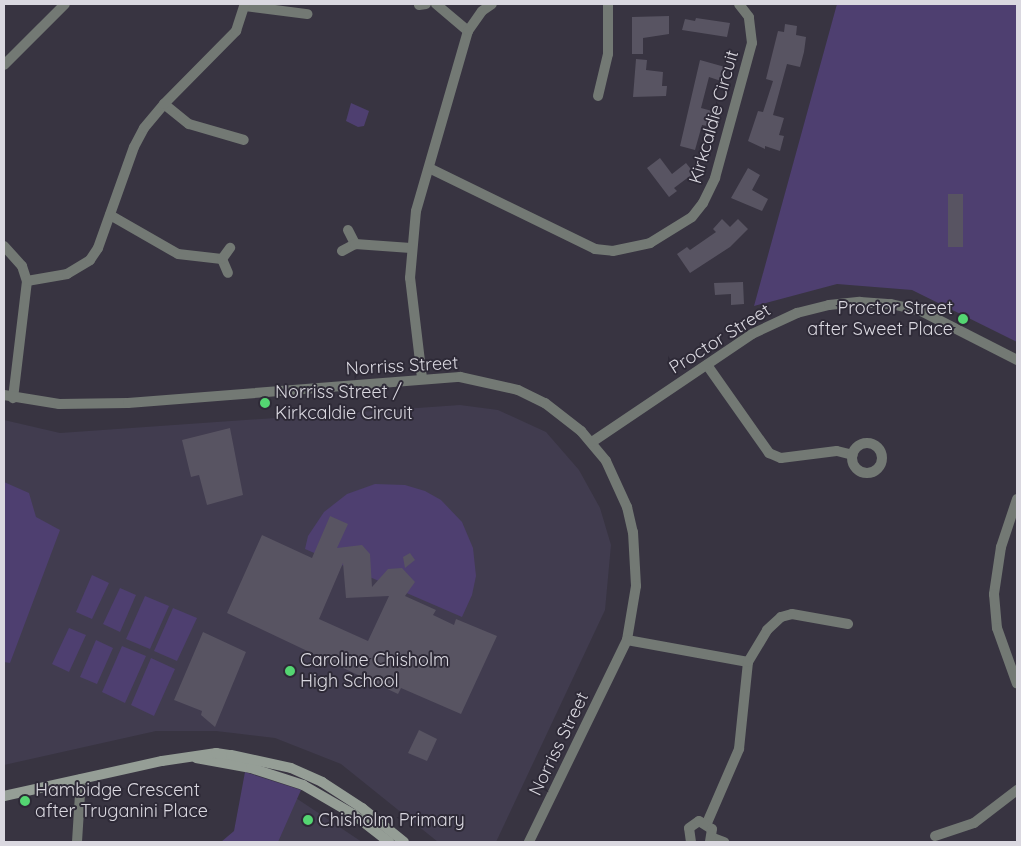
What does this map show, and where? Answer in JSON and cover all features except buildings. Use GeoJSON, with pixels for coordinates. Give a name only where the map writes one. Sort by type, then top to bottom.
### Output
{"type":"FeatureCollection","features":[{"type":"Feature","properties":{"kind":"street"},"geometry":{"type":"LineString","coordinates":[[4,65],[65,4]]}},
{"type":"Feature","properties":{"kind":"street"},"geometry":{"type":"LineString","coordinates":[[436,4],[468,31]]}},
{"type":"Feature","properties":{"kind":"street"},"geometry":{"type":"LineString","coordinates":[[422,378],[412,307],[411,248],[416,211],[468,31],[482,11],[492,4]]}},
{"type":"Feature","properties":{"kind":"street"},"geometry":{"type":"LineString","coordinates":[[598,96],[608,54],[608,4]]}},
{"type":"Feature","properties":{"kind":"street","name":"Kirkcaldie Circuit"},"geometry":{"type":"LineString","coordinates":[[429,168],[594,249],[622,250],[650,243],[692,217],[708,195],[715,178],[752,43],[749,17],[739,4]]}},
{"type":"Feature","properties":{"kind":"street"},"geometry":{"type":"LineString","coordinates":[[27,281],[67,274],[79,268],[98,248],[134,147],[164,104],[236,31],[245,5],[307,14]]}},
{"type":"Feature","properties":{"kind":"street"},"geometry":{"type":"LineString","coordinates":[[164,104],[189,124],[244,140]]}},
{"type":"Feature","properties":{"kind":"street"},"geometry":{"type":"LineString","coordinates":[[110,215],[178,254],[222,259]]}},
{"type":"Feature","properties":{"kind":"street"},"geometry":{"type":"LineString","coordinates":[[348,230],[355,244]]}},
{"type":"Feature","properties":{"kind":"street"},"geometry":{"type":"LineString","coordinates":[[342,251],[355,244],[411,248]]}},
{"type":"Feature","properties":{"kind":"street"},"geometry":{"type":"LineString","coordinates":[[4,246],[22,266],[27,281],[8,396]]}},
{"type":"Feature","properties":{"kind":"street"},"geometry":{"type":"LineString","coordinates":[[222,259],[230,248]]}},
{"type":"Feature","properties":{"kind":"street"},"geometry":{"type":"LineString","coordinates":[[222,259],[228,273]]}},
{"type":"Feature","properties":{"kind":"street","name":"Proctor Street"},"geometry":{"type":"LineString","coordinates":[[592,442],[707,365],[782,319],[829,305],[860,302],[891,304],[921,311],[1017,360]]}},
{"type":"Feature","properties":{"kind":"street"},"geometry":{"type":"LineString","coordinates":[[707,365],[769,453],[781,458],[837,450],[853,454]]}},
{"type":"Feature","properties":{"kind":"street","name":"Norriss Street"},"geometry":{"type":"LineString","coordinates":[[8,396],[59,404],[128,403],[422,378],[460,377],[518,390],[557,412],[592,442],[618,483],[634,532],[636,586],[627,640],[529,842]]}},
{"type":"Feature","properties":{"kind":"street"},"geometry":{"type":"LineString","coordinates":[[1017,500],[1014,518],[996,570],[994,594],[997,628],[1017,684]]}},
{"type":"Feature","properties":{"kind":"street"},"geometry":{"type":"LineString","coordinates":[[707,823],[739,749],[748,662],[767,630],[781,617],[803,614],[848,624]]}},
{"type":"Feature","properties":{"kind":"street"},"geometry":{"type":"LineString","coordinates":[[627,640],[748,662]]}},
{"type":"Feature","properties":{"kind":"street"},"geometry":{"type":"LineString","coordinates":[[4,796],[216,753],[298,770],[343,794],[404,842]]}},
{"type":"Feature","properties":{"kind":"street"},"geometry":{"type":"LineString","coordinates":[[195,758],[251,768],[304,785],[346,809],[389,842]]}},
{"type":"Feature","properties":{"kind":"street"},"geometry":{"type":"LineString","coordinates":[[77,842],[81,779]]}},
{"type":"Feature","properties":{"kind":"street"},"geometry":{"type":"LineString","coordinates":[[935,836],[974,823],[1017,790]]}},
{"type":"Feature","properties":{"kind":"street"},"geometry":{"type":"LineString","coordinates":[[691,842],[688,834],[691,826],[699,822],[707,823],[712,830],[711,840],[724,842]]}},
{"type":"Feature","properties":{"kind":"shaded area"},"geometry":{"type":"Polygon","coordinates":[[[837,4],[1017,4],[1017,342],[912,290],[837,284],[754,306],[837,4]]]}},
{"type":"Feature","properties":{"kind":"shaded area"},"geometry":{"type":"Polygon","coordinates":[[[351,103],[369,111],[364,126],[358,127],[346,121],[351,103]]]}},
{"type":"Feature","properties":{"kind":"shaded area","name":"Caroline Chisholm High School"},"geometry":{"type":"Polygon","coordinates":[[[460,405],[498,410],[546,432],[579,470],[600,508],[611,545],[605,610],[496,842],[438,842],[341,764],[275,738],[216,731],[156,731],[4,765],[4,420],[60,433],[460,405]]]}},
{"type":"Feature","properties":{"kind":"shaded area"},"geometry":{"type":"Polygon","coordinates":[[[4,482],[29,493],[36,517],[60,530],[10,663],[4,662],[4,482]]]}},
{"type":"Feature","properties":{"kind":"shaded area"},"geometry":{"type":"Polygon","coordinates":[[[375,484],[405,485],[425,491],[441,500],[462,522],[473,548],[476,576],[472,595],[462,617],[305,549],[308,536],[324,512],[347,494],[375,484]]]}},
{"type":"Feature","properties":{"kind":"shaded area"},"geometry":{"type":"Polygon","coordinates":[[[92,575],[109,583],[92,619],[76,612],[92,575]]]}},
{"type":"Feature","properties":{"kind":"shaded area"},"geometry":{"type":"Polygon","coordinates":[[[120,588],[136,595],[120,632],[103,624],[120,588]]]}},
{"type":"Feature","properties":{"kind":"shaded area"},"geometry":{"type":"Polygon","coordinates":[[[145,596],[169,606],[150,649],[126,639],[145,596]]]}},
{"type":"Feature","properties":{"kind":"shaded area"},"geometry":{"type":"Polygon","coordinates":[[[173,608],[197,618],[177,661],[154,651],[173,608]]]}},
{"type":"Feature","properties":{"kind":"shaded area"},"geometry":{"type":"Polygon","coordinates":[[[69,628],[86,635],[69,672],[52,664],[69,628]]]}},
{"type":"Feature","properties":{"kind":"shaded area"},"geometry":{"type":"Polygon","coordinates":[[[96,640],[113,648],[97,684],[80,677],[96,640]]]}},
{"type":"Feature","properties":{"kind":"shaded area"},"geometry":{"type":"Polygon","coordinates":[[[122,646],[146,656],[125,703],[102,692],[122,646]]]}},
{"type":"Feature","properties":{"kind":"shaded area"},"geometry":{"type":"Polygon","coordinates":[[[151,658],[175,669],[154,716],[131,705],[151,658]]]}},
{"type":"Feature","properties":{"kind":"shaded area"},"geometry":{"type":"Polygon","coordinates":[[[245,772],[301,790],[278,842],[221,842],[234,831],[245,772]]]}},
{"type":"Feature","properties":{"kind":"shaded area","name":"Chisholm Primary"},"geometry":{"type":"Polygon","coordinates":[[[296,798],[362,842],[276,842],[296,798]]]}},
{"type":"Feature","properties":{"kind":"place","name":"Proctor Street after Sweet Place"},"geometry":{"type":"Point","coordinates":[963,319]}},
{"type":"Feature","properties":{"kind":"place","name":"Norriss Street / Kirkcaldie Circuit"},"geometry":{"type":"Point","coordinates":[265,403]}},
{"type":"Feature","properties":{"kind":"place","name":"Caroline Chisholm High School"},"geometry":{"type":"Point","coordinates":[290,671]}},
{"type":"Feature","properties":{"kind":"place","name":"Hambidge Crescent after Truganini Place"},"geometry":{"type":"Point","coordinates":[25,801]}},
{"type":"Feature","properties":{"kind":"place","name":"Chisholm Primary"},"geometry":{"type":"Point","coordinates":[308,820]}}]}
